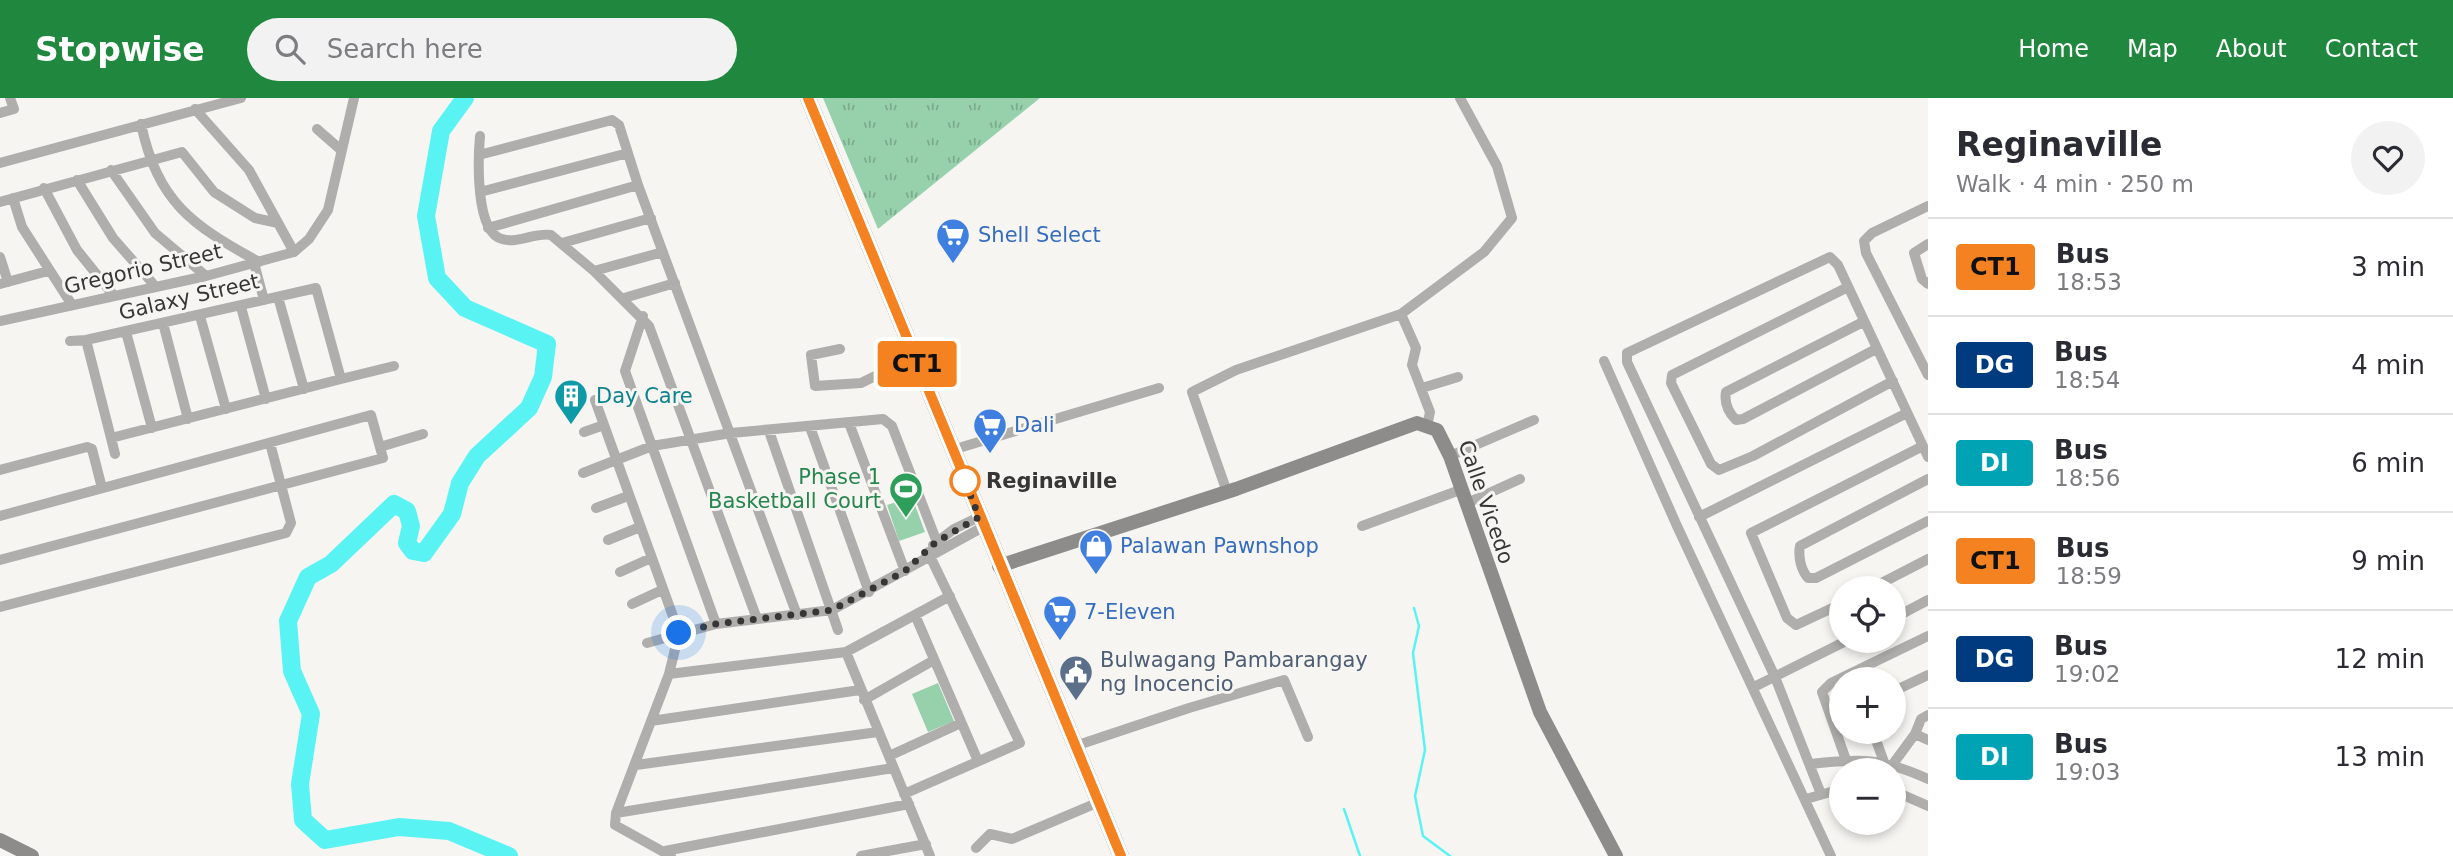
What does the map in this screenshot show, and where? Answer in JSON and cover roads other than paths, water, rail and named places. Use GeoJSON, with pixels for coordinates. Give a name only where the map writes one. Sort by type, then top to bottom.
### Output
{"type":"FeatureCollection","features":[{"type":"Feature","properties":{"kind":"main road"},"geometry":{"type":"LineString","coordinates":[[808,98],[1121,856]]}},
{"type":"Feature","properties":{"kind":"street"},"geometry":{"type":"LineString","coordinates":[[0,113],[14,109],[10,98]]}},
{"type":"Feature","properties":{"kind":"street"},"geometry":{"type":"LineString","coordinates":[[0,163],[241,98]]}},
{"type":"Feature","properties":{"kind":"street"},"geometry":{"type":"LineString","coordinates":[[195,109],[249,170],[294,252],[310,239],[328,210],[354,98]]}},
{"type":"Feature","properties":{"kind":"street"},"geometry":{"type":"LineString","coordinates":[[1227,492],[1192,392],[1203,384],[1236,370],[1401,314],[1485,251],[1512,218],[1497,166],[1460,98]]}},
{"type":"Feature","properties":{"kind":"street"},"geometry":{"type":"LineString","coordinates":[[479,155],[612,120],[618,125],[797,615]]}},
{"type":"Feature","properties":{"kind":"street"},"geometry":{"type":"LineString","coordinates":[[141,124],[149,161],[172,200],[202,230],[257,263],[264,300]]}},
{"type":"Feature","properties":{"kind":"street"},"geometry":{"type":"LineString","coordinates":[[317,129],[341,150]]}},
{"type":"Feature","properties":{"kind":"street"},"geometry":{"type":"LineString","coordinates":[[480,136],[480,192],[488,228],[501,239],[548,234],[562,243],[624,298],[643,316],[649,326],[757,619]]}},
{"type":"Feature","properties":{"kind":"street"},"geometry":{"type":"LineString","coordinates":[[0,202],[182,152],[214,192],[255,218],[278,223]]}},
{"type":"Feature","properties":{"kind":"street"},"geometry":{"type":"LineString","coordinates":[[480,192],[628,153]]}},
{"type":"Feature","properties":{"kind":"street"},"geometry":{"type":"LineString","coordinates":[[111,170],[155,233],[205,275]]}},
{"type":"Feature","properties":{"kind":"street"},"geometry":{"type":"LineString","coordinates":[[77,180],[113,238],[155,286]]}},
{"type":"Feature","properties":{"kind":"street"},"geometry":{"type":"LineString","coordinates":[[488,228],[638,185]]}},
{"type":"Feature","properties":{"kind":"street"},"geometry":{"type":"LineString","coordinates":[[44,188],[77,250],[114,296]]}},
{"type":"Feature","properties":{"kind":"street"},"geometry":{"type":"LineString","coordinates":[[13,198],[22,227],[72,305]]}},
{"type":"Feature","properties":{"kind":"street"},"geometry":{"type":"LineString","coordinates":[[1928,206],[1872,233],[1864,241],[1866,253],[1928,375]]}},
{"type":"Feature","properties":{"kind":"street"},"geometry":{"type":"LineString","coordinates":[[562,243],[651,218]]}},
{"type":"Feature","properties":{"kind":"street"},"geometry":{"type":"LineString","coordinates":[[1928,244],[1914,253],[1922,279],[1928,284]]}},
{"type":"Feature","properties":{"kind":"street","name":"Gregorio Street"},"geometry":{"type":"LineString","coordinates":[[0,321],[257,263],[294,252]]}},
{"type":"Feature","properties":{"kind":"street"},"geometry":{"type":"LineString","coordinates":[[594,271],[663,252]]}},
{"type":"Feature","properties":{"kind":"street"},"geometry":{"type":"LineString","coordinates":[[0,257],[4,283],[48,271]]}},
{"type":"Feature","properties":{"kind":"street"},"geometry":{"type":"LineString","coordinates":[[1821,794],[1775,677],[1627,362],[1627,353],[1830,257],[1838,265],[1928,457]]}},
{"type":"Feature","properties":{"kind":"street"},"geometry":{"type":"LineString","coordinates":[[624,298],[675,283]]}},
{"type":"Feature","properties":{"kind":"street","name":"Galaxy Street"},"geometry":{"type":"LineString","coordinates":[[71,341],[200,316],[316,288],[341,379]]}},
{"type":"Feature","properties":{"kind":"street"},"geometry":{"type":"LineString","coordinates":[[1848,288],[1672,375],[1671,383],[1711,464],[1719,470],[1753,456],[1893,381]]}},
{"type":"Feature","properties":{"kind":"street"},"geometry":{"type":"LineString","coordinates":[[278,297],[304,389]]}},
{"type":"Feature","properties":{"kind":"street"},"geometry":{"type":"LineString","coordinates":[[240,307],[265,399]]}},
{"type":"Feature","properties":{"kind":"street"},"geometry":{"type":"LineString","coordinates":[[999,566],[1227,492],[1417,422],[1427,426],[1430,412],[1412,365],[1416,348],[1401,314]]}},
{"type":"Feature","properties":{"kind":"street"},"geometry":{"type":"LineString","coordinates":[[200,316],[226,409]]}},
{"type":"Feature","properties":{"kind":"street"},"geometry":{"type":"LineString","coordinates":[[643,316],[625,371],[716,624]]}},
{"type":"Feature","properties":{"kind":"street"},"geometry":{"type":"LineString","coordinates":[[1863,322],[1726,392],[1725,399],[1731,415],[1736,420],[1744,419],[1876,349]]}},
{"type":"Feature","properties":{"kind":"street"},"geometry":{"type":"LineString","coordinates":[[163,323],[188,419]]}},
{"type":"Feature","properties":{"kind":"street"},"geometry":{"type":"LineString","coordinates":[[126,331],[152,428]]}},
{"type":"Feature","properties":{"kind":"street"},"geometry":{"type":"LineString","coordinates":[[86,340],[115,454]]}},
{"type":"Feature","properties":{"kind":"street"},"geometry":{"type":"LineString","coordinates":[[840,349],[811,355],[815,386],[861,383],[914,357]]}},
{"type":"Feature","properties":{"kind":"street"},"geometry":{"type":"LineString","coordinates":[[1604,361],[1677,526],[1831,856]]}},
{"type":"Feature","properties":{"kind":"street"},"geometry":{"type":"LineString","coordinates":[[111,438],[394,366]]}},
{"type":"Feature","properties":{"kind":"street"},"geometry":{"type":"LineString","coordinates":[[1422,388],[1458,377]]}},
{"type":"Feature","properties":{"kind":"street"},"geometry":{"type":"LineString","coordinates":[[952,450],[1159,388]]}},
{"type":"Feature","properties":{"kind":"street"},"geometry":{"type":"LineString","coordinates":[[595,400],[679,633],[669,674],[617,813],[615,825],[668,854],[909,804]]}},
{"type":"Feature","properties":{"kind":"street"},"geometry":{"type":"LineString","coordinates":[[1699,517],[1907,413]]}},
{"type":"Feature","properties":{"kind":"street"},"geometry":{"type":"LineString","coordinates":[[0,516],[371,415],[383,458],[0,560]]}},
{"type":"Feature","properties":{"kind":"street"},"geometry":{"type":"LineString","coordinates":[[583,473],[652,446],[731,433],[883,419],[892,426],[931,551],[1020,743],[904,794]]}},
{"type":"Feature","properties":{"kind":"street"},"geometry":{"type":"LineString","coordinates":[[1450,456],[1534,420]]}},
{"type":"Feature","properties":{"kind":"street"},"geometry":{"type":"LineString","coordinates":[[849,423],[905,571]]}},
{"type":"Feature","properties":{"kind":"street"},"geometry":{"type":"LineString","coordinates":[[584,432],[604,425]]}},
{"type":"Feature","properties":{"kind":"street","name":"Calle Vicedo"},"geometry":{"type":"LineString","coordinates":[[1427,426],[1437,430],[1450,456],[1462,497],[1540,712],[1616,856]]}},
{"type":"Feature","properties":{"kind":"street"},"geometry":{"type":"LineString","coordinates":[[810,427],[869,592]]}},
{"type":"Feature","properties":{"kind":"street"},"geometry":{"type":"LineString","coordinates":[[769,431],[838,630]]}},
{"type":"Feature","properties":{"kind":"street"},"geometry":{"type":"LineString","coordinates":[[380,447],[423,435]]}},
{"type":"Feature","properties":{"kind":"street"},"geometry":{"type":"LineString","coordinates":[[0,607],[286,533],[292,527],[270,443]]}},
{"type":"Feature","properties":{"kind":"street"},"geometry":{"type":"LineString","coordinates":[[1829,610],[1797,625],[1787,618],[1751,533],[1923,446]]}},
{"type":"Feature","properties":{"kind":"street"},"geometry":{"type":"LineString","coordinates":[[0,470],[87,447],[92,449],[102,488]]}},
{"type":"Feature","properties":{"kind":"street"},"geometry":{"type":"LineString","coordinates":[[1362,526],[1520,479]]}},
{"type":"Feature","properties":{"kind":"street"},"geometry":{"type":"LineString","coordinates":[[1928,479],[1800,546],[1798,554],[1808,578],[1816,578],[1928,522]]}},
{"type":"Feature","properties":{"kind":"street"},"geometry":{"type":"LineString","coordinates":[[596,508],[628,496]]}},
{"type":"Feature","properties":{"kind":"street"},"geometry":{"type":"LineString","coordinates":[[647,643],[716,624],[832,610],[905,571],[931,551],[981,522]]}},
{"type":"Feature","properties":{"kind":"street"},"geometry":{"type":"LineString","coordinates":[[608,540],[640,527]]}},
{"type":"Feature","properties":{"kind":"street"},"geometry":{"type":"LineString","coordinates":[[620,572],[651,558]]}},
{"type":"Feature","properties":{"kind":"street"},"geometry":{"type":"LineString","coordinates":[[1895,576],[1928,559]]}},
{"type":"Feature","properties":{"kind":"street"},"geometry":{"type":"LineString","coordinates":[[632,604],[663,590]]}},
{"type":"Feature","properties":{"kind":"street"},"geometry":{"type":"LineString","coordinates":[[669,674],[846,652],[950,596]]}},
{"type":"Feature","properties":{"kind":"street"},"geometry":{"type":"LineString","coordinates":[[1906,612],[1928,600]]}},
{"type":"Feature","properties":{"kind":"street"},"geometry":{"type":"LineString","coordinates":[[915,615],[978,761]]}},
{"type":"Feature","properties":{"kind":"street"},"geometry":{"type":"LineString","coordinates":[[1845,758],[1822,692],[1831,683],[1928,636]]}},
{"type":"Feature","properties":{"kind":"street"},"geometry":{"type":"LineString","coordinates":[[1754,687],[1829,650]]}},
{"type":"Feature","properties":{"kind":"street"},"geometry":{"type":"LineString","coordinates":[[846,652],[930,856]]}},
{"type":"Feature","properties":{"kind":"street"},"geometry":{"type":"LineString","coordinates":[[651,721],[862,695],[934,660]]}},
{"type":"Feature","properties":{"kind":"street"},"geometry":{"type":"LineString","coordinates":[[1906,685],[1928,675]]}},
{"type":"Feature","properties":{"kind":"street"},"geometry":{"type":"LineString","coordinates":[[1075,746],[1284,680],[1308,737]]}},
{"type":"Feature","properties":{"kind":"street"},"geometry":{"type":"LineString","coordinates":[[1893,758],[1915,734],[1921,719],[1928,715]]}},
{"type":"Feature","properties":{"kind":"street"},"geometry":{"type":"LineString","coordinates":[[889,756],[961,723]]}},
{"type":"Feature","properties":{"kind":"street"},"geometry":{"type":"LineString","coordinates":[[636,765],[878,732]]}},
{"type":"Feature","properties":{"kind":"street"},"geometry":{"type":"LineString","coordinates":[[1915,734],[1928,740]]}},
{"type":"Feature","properties":{"kind":"street"},"geometry":{"type":"LineString","coordinates":[[1811,764],[1829,762]]}},
{"type":"Feature","properties":{"kind":"street"},"geometry":{"type":"LineString","coordinates":[[617,813],[893,768]]}},
{"type":"Feature","properties":{"kind":"street"},"geometry":{"type":"LineString","coordinates":[[1906,770],[1928,779]]}},
{"type":"Feature","properties":{"kind":"street"},"geometry":{"type":"LineString","coordinates":[[1806,799],[1829,792]]}},
{"type":"Feature","properties":{"kind":"street"},"geometry":{"type":"LineString","coordinates":[[1906,796],[1928,806]]}},
{"type":"Feature","properties":{"kind":"street"},"geometry":{"type":"LineString","coordinates":[[976,848],[989,834],[1012,839],[1098,802]]}},
{"type":"Feature","properties":{"kind":"street"},"geometry":{"type":"LineString","coordinates":[[0,840],[32,856]]}},
{"type":"Feature","properties":{"kind":"street"},"geometry":{"type":"LineString","coordinates":[[861,856],[926,844]]}},
{"type":"Feature","properties":{"kind":"waterway"},"geometry":{"type":"LineString","coordinates":[[465,98],[441,131],[426,216],[437,278],[465,308],[547,344],[543,377],[529,408],[477,456],[460,483],[452,514],[424,553],[413,551],[407,543],[411,526],[407,511],[394,504],[331,564],[308,577],[288,621],[292,671],[311,714],[300,784],[303,820],[325,840],[399,827],[449,831],[509,856]]}},
{"type":"Feature","properties":{"kind":"waterway"},"geometry":{"type":"LineString","coordinates":[[1414,608],[1419,626],[1413,653],[1425,750],[1415,796],[1423,836],[1450,856]]}},
{"type":"Feature","properties":{"kind":"waterway"},"geometry":{"type":"LineString","coordinates":[[1344,809],[1360,856]]}},
{"type":"Feature","properties":{"kind":"place","name":"Shell Select"},"geometry":{"type":"Point","coordinates":[953,265]}},
{"type":"Feature","properties":{"kind":"place","name":"Day Care"},"geometry":{"type":"Point","coordinates":[571,426]}},
{"type":"Feature","properties":{"kind":"place","name":"Dali"},"geometry":{"type":"Point","coordinates":[990,455]}},
{"type":"Feature","properties":{"kind":"place","name":"Reginaville"},"geometry":{"type":"Point","coordinates":[965,481]}},
{"type":"Feature","properties":{"kind":"place","name":"Phase 1 Basketball Court"},"geometry":{"type":"Point","coordinates":[906,519]}},
{"type":"Feature","properties":{"kind":"place","name":"Palawan Pawnshop"},"geometry":{"type":"Point","coordinates":[1096,576]}},
{"type":"Feature","properties":{"kind":"place","name":"7-Eleven"},"geometry":{"type":"Point","coordinates":[1060,642]}},
{"type":"Feature","properties":{"kind":"place","name":"Bulwagang Pambarangay ng Inocencio"},"geometry":{"type":"Point","coordinates":[1076,702]}}]}
